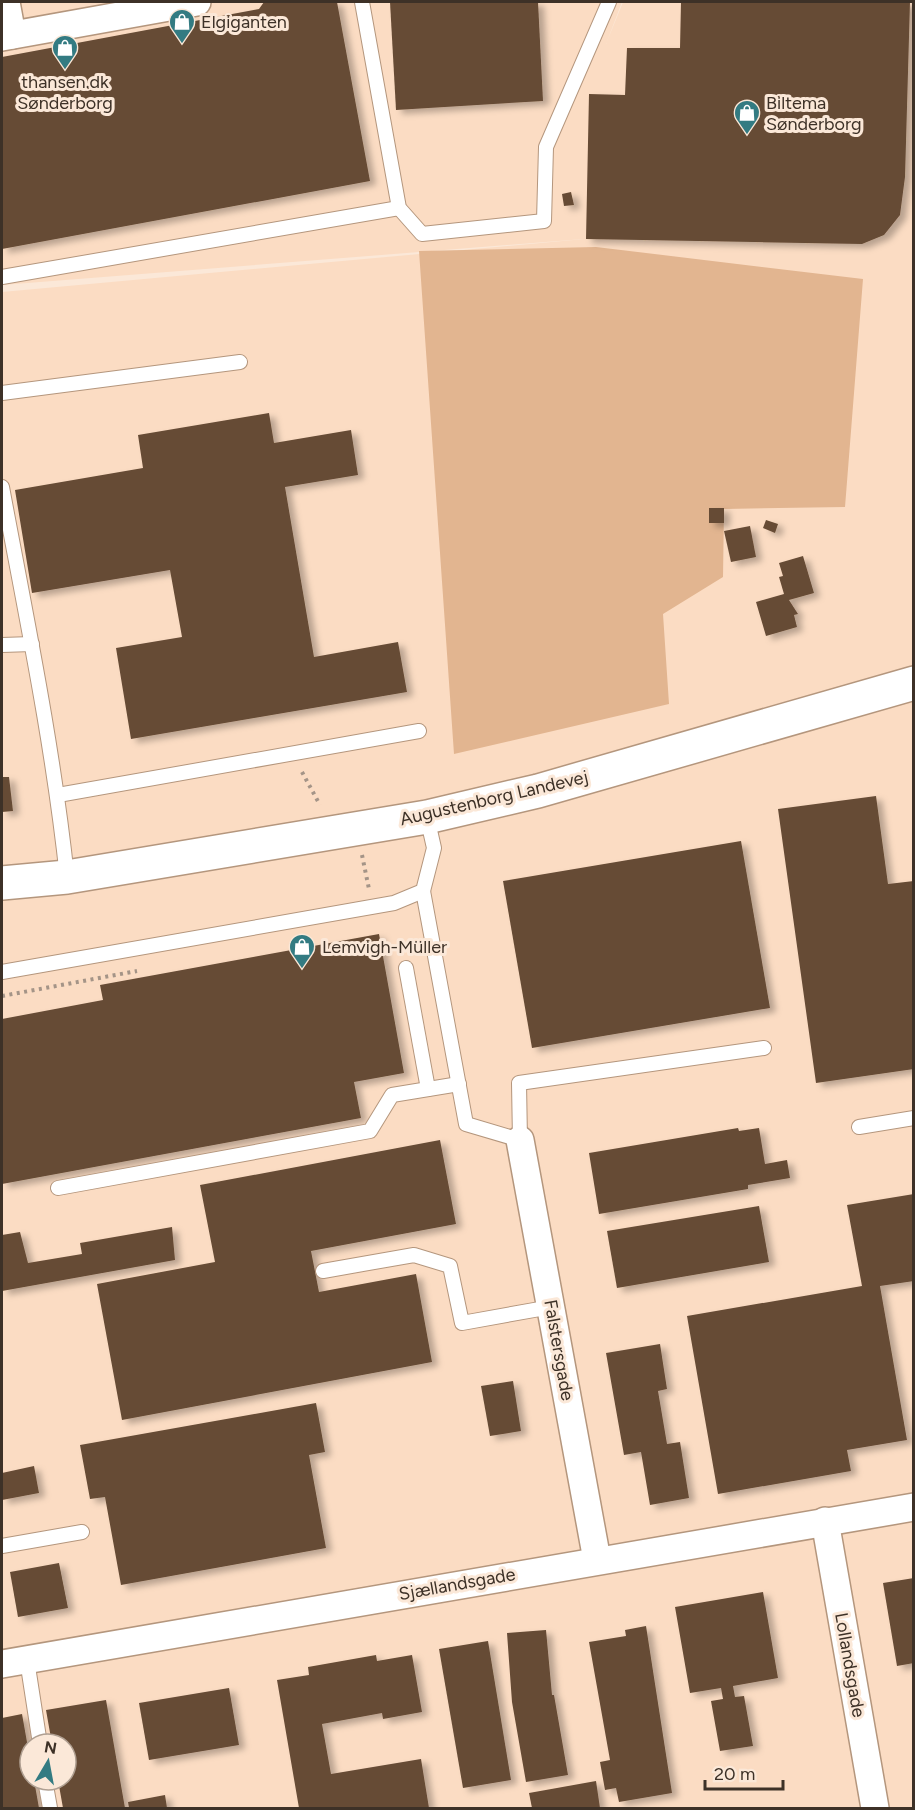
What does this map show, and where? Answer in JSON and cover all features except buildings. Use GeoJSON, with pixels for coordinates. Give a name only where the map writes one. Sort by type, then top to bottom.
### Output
{"type":"FeatureCollection","features":[{"type":"Feature","properties":{"kind":"street"},"geometry":{"type":"LineString","coordinates":[[6,2],[7,36],[197,2]]}},
{"type":"Feature","properties":{"kind":"street","name":"Augustenborg Landevej"},"geometry":{"type":"LineString","coordinates":[[2,884],[67,877],[428,817],[538,791],[914,683]]}},
{"type":"Feature","properties":{"kind":"street","name":"Augustenborg Landevej"},"geometry":{"type":"LineString","coordinates":[[2,896],[67,877]]}},
{"type":"Feature","properties":{"kind":"street","name":"Falstersgade"},"geometry":{"type":"LineString","coordinates":[[520,1140],[597,1560]]}},
{"type":"Feature","properties":{"kind":"street","name":"Sjællandsgade"},"geometry":{"type":"LineString","coordinates":[[14,1662],[914,1507]]}},
{"type":"Feature","properties":{"kind":"street","name":"Lollandsgade"},"geometry":{"type":"LineString","coordinates":[[825,1521],[875,1809]]}},
{"type":"Feature","properties":{"kind":"lane"},"geometry":{"type":"LineString","coordinates":[[362,2],[399,208],[423,234],[544,221],[546,147],[609,2]]}},
{"type":"Feature","properties":{"kind":"lane"},"geometry":{"type":"LineString","coordinates":[[2,277],[399,208]]}},
{"type":"Feature","properties":{"kind":"lane"},"geometry":{"type":"LineString","coordinates":[[2,393],[240,362]]}},
{"type":"Feature","properties":{"kind":"lane"},"geometry":{"type":"LineString","coordinates":[[2,487],[58,795],[67,877]]}},
{"type":"Feature","properties":{"kind":"lane"},"geometry":{"type":"LineString","coordinates":[[2,645],[32,644]]}},
{"type":"Feature","properties":{"kind":"lane"},"geometry":{"type":"LineString","coordinates":[[58,795],[419,730]]}},
{"type":"Feature","properties":{"kind":"lane"},"geometry":{"type":"LineString","coordinates":[[428,817],[435,848],[423,891],[466,1124],[520,1140],[519,1083],[764,1048]]}},
{"type":"Feature","properties":{"kind":"lane"},"geometry":{"type":"LineString","coordinates":[[2,972],[394,903],[423,891]]}},
{"type":"Feature","properties":{"kind":"lane"},"geometry":{"type":"LineString","coordinates":[[406,968],[428,1089]]}},
{"type":"Feature","properties":{"kind":"lane"},"geometry":{"type":"LineString","coordinates":[[58,1188],[370,1131],[392,1095],[459,1084]]}},
{"type":"Feature","properties":{"kind":"lane"},"geometry":{"type":"LineString","coordinates":[[859,1127],[914,1118]]}},
{"type":"Feature","properties":{"kind":"lane"},"geometry":{"type":"LineString","coordinates":[[323,1271],[414,1256],[450,1266],[462,1323],[551,1307]]}},
{"type":"Feature","properties":{"kind":"lane"},"geometry":{"type":"LineString","coordinates":[[2,1546],[82,1532]]}},
{"type":"Feature","properties":{"kind":"lane"},"geometry":{"type":"LineString","coordinates":[[14,1662],[36,1732]]}},
{"type":"Feature","properties":{"kind":"lane"},"geometry":{"type":"LineString","coordinates":[[47,1792],[50,1809]]}},
{"type":"Feature","properties":{"kind":"path"},"geometry":{"type":"LineString","coordinates":[[292,752],[334,832]]}},
{"type":"Feature","properties":{"kind":"shaded area"},"geometry":{"type":"Polygon","coordinates":[[[2,2],[622,2],[606,44],[623,2],[913,2],[913,1808],[2,1808],[2,292],[584,239],[2,285],[2,2]]]}},
{"type":"Feature","properties":{"kind":"shaded area"},"geometry":{"type":"Polygon","coordinates":[[[596,247],[863,279],[845,507],[724,509],[723,577],[663,614],[669,704],[454,754],[419,251],[596,247]]]}},
{"type":"Feature","properties":{"kind":"place","name":"Elgiganten"},"geometry":{"type":"Point","coordinates":[182,45]}},
{"type":"Feature","properties":{"kind":"place","name":"thansen.dk Sønderborg"},"geometry":{"type":"Point","coordinates":[65,71]}},
{"type":"Feature","properties":{"kind":"place","name":"Biltema Sønderborg"},"geometry":{"type":"Point","coordinates":[747,136]}},
{"type":"Feature","properties":{"kind":"place","name":"Lemvigh-Müller"},"geometry":{"type":"Point","coordinates":[302,970]}}]}
